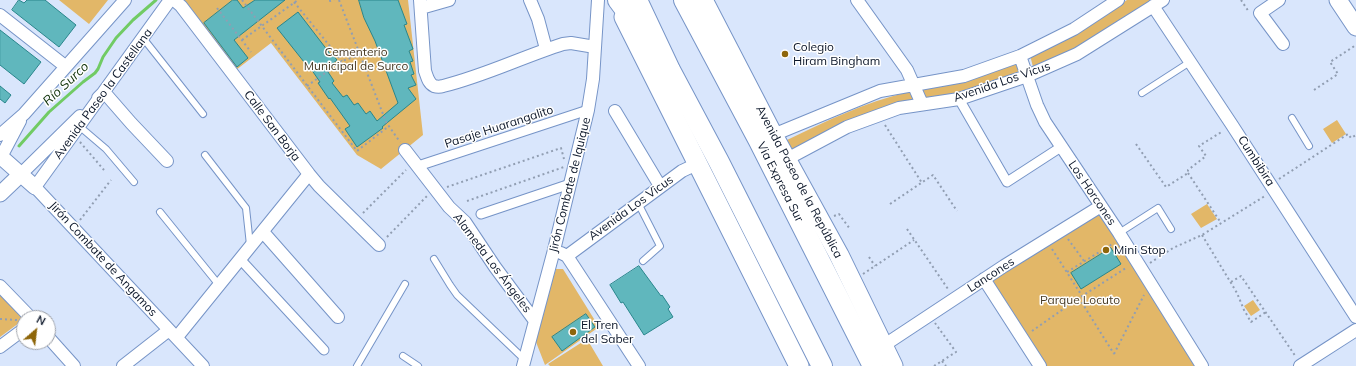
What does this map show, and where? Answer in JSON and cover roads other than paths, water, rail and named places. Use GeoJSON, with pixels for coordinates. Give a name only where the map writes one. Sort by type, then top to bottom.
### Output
{"type":"FeatureCollection","features":[{"type":"Feature","properties":{"kind":"highway"},"geometry":{"type":"LineString","coordinates":[[617,0],[670,70]]}},
{"type":"Feature","properties":{"kind":"highway"},"geometry":{"type":"LineString","coordinates":[[637,0],[670,70],[719,162],[822,366]]}},
{"type":"Feature","properties":{"kind":"highway","name":"Via Expresa Sur"},"geometry":{"type":"LineString","coordinates":[[684,0],[759,141],[873,366]]}},
{"type":"Feature","properties":{"kind":"main road"},"geometry":{"type":"LineString","coordinates":[[617,0],[697,164],[799,366]]}},
{"type":"Feature","properties":{"kind":"main road","name":"Avenida Paseo de la República"},"geometry":{"type":"LineString","coordinates":[[703,0],[839,255],[894,366]]}},
{"type":"Feature","properties":{"kind":"main road"},"geometry":{"type":"LineString","coordinates":[[1338,0],[1356,27]]}},
{"type":"Feature","properties":{"kind":"street"},"geometry":{"type":"LineString","coordinates":[[0,135],[24,114],[125,0]]}},
{"type":"Feature","properties":{"kind":"street","name":"Avenida Paseo la Castellana"},"geometry":{"type":"LineString","coordinates":[[35,187],[170,0]]}},
{"type":"Feature","properties":{"kind":"street","name":"Calle San Borja"},"geometry":{"type":"LineString","coordinates":[[174,0],[185,12],[319,186],[379,245]]}},
{"type":"Feature","properties":{"kind":"street"},"geometry":{"type":"LineString","coordinates":[[449,0],[420,4],[425,71],[430,84],[435,86],[441,87],[546,49],[570,43],[595,47]]}},
{"type":"Feature","properties":{"kind":"street"},"geometry":{"type":"LineString","coordinates":[[530,0],[538,18],[546,49]]}},
{"type":"Feature","properties":{"kind":"street","name":"Jirón Combate de Iquique"},"geometry":{"type":"LineString","coordinates":[[524,363],[570,184],[570,161],[588,110],[593,79],[598,0]]}},
{"type":"Feature","properties":{"kind":"street"},"geometry":{"type":"LineString","coordinates":[[857,0],[907,70],[922,104]]}},
{"type":"Feature","properties":{"kind":"street","name":"Avenida Los Vicus"},"geometry":{"type":"LineString","coordinates":[[774,135],[880,91],[964,76],[1020,56],[1074,30],[1118,0]]}},
{"type":"Feature","properties":{"kind":"street"},"geometry":{"type":"LineString","coordinates":[[1279,0],[1260,13],[1283,44]]}},
{"type":"Feature","properties":{"kind":"street","name":"Avenida Los Vicus"},"geometry":{"type":"LineString","coordinates":[[787,160],[847,127],[899,108],[959,99],[1027,76],[1077,54],[1158,3]]}},
{"type":"Feature","properties":{"kind":"street","name":"Cumbibira"},"geometry":{"type":"LineString","coordinates":[[1158,3],[1190,62],[1356,317]]}},
{"type":"Feature","properties":{"kind":"street"},"geometry":{"type":"LineString","coordinates":[[0,15],[65,66]]}},
{"type":"Feature","properties":{"kind":"street","name":"Los Horcones"},"geometry":{"type":"LineString","coordinates":[[1020,56],[1042,116],[1101,206],[1117,238],[1141,269],[1202,366]]}},
{"type":"Feature","properties":{"kind":"street"},"geometry":{"type":"LineString","coordinates":[[0,194],[104,92],[167,161]]}},
{"type":"Feature","properties":{"kind":"street"},"geometry":{"type":"LineString","coordinates":[[959,99],[1007,182],[1061,147]]}},
{"type":"Feature","properties":{"kind":"street","name":"Pasaje Huarangalito"},"geometry":{"type":"LineString","coordinates":[[416,164],[588,110]]}},
{"type":"Feature","properties":{"kind":"street"},"geometry":{"type":"LineString","coordinates":[[615,111],[660,186]]}},
{"type":"Feature","properties":{"kind":"street"},"geometry":{"type":"LineString","coordinates":[[0,157],[24,114]]}},
{"type":"Feature","properties":{"kind":"street","name":"Alameda Los Ángeles"},"geometry":{"type":"LineString","coordinates":[[405,150],[449,207],[465,222],[494,267],[535,321]]}},
{"type":"Feature","properties":{"kind":"street","name":"Jirón Combate de Angamos"},"geometry":{"type":"LineString","coordinates":[[0,157],[35,187],[75,228],[203,366]]}},
{"type":"Feature","properties":{"kind":"street","name":"Avenida Los Vicus"},"geometry":{"type":"LineString","coordinates":[[567,256],[660,186],[682,171],[697,164]]}},
{"type":"Feature","properties":{"kind":"street"},"geometry":{"type":"LineString","coordinates":[[123,366],[173,333],[219,285],[309,174]]}},
{"type":"Feature","properties":{"kind":"street"},"geometry":{"type":"LineString","coordinates":[[481,214],[570,184]]}},
{"type":"Feature","properties":{"kind":"street","name":"Lancones"},"geometry":{"type":"LineString","coordinates":[[883,346],[984,279],[1101,206]]}},
{"type":"Feature","properties":{"kind":"street"},"geometry":{"type":"LineString","coordinates":[[263,232],[338,318]]}},
{"type":"Feature","properties":{"kind":"street"},"geometry":{"type":"LineString","coordinates":[[554,250],[567,256],[639,366]]}},
{"type":"Feature","properties":{"kind":"street"},"geometry":{"type":"LineString","coordinates":[[240,259],[324,350]]}},
{"type":"Feature","properties":{"kind":"street"},"geometry":{"type":"LineString","coordinates":[[984,279],[1040,366]]}},
{"type":"Feature","properties":{"kind":"street"},"geometry":{"type":"LineString","coordinates":[[0,286],[23,310]]}},
{"type":"Feature","properties":{"kind":"street"},"geometry":{"type":"LineString","coordinates":[[0,347],[16,330]]}},
{"type":"Feature","properties":{"kind":"street"},"geometry":{"type":"LineString","coordinates":[[1301,365],[1356,330]]}},
{"type":"Feature","properties":{"kind":"street"},"geometry":{"type":"LineString","coordinates":[[56,346],[74,366]]}},
{"type":"Feature","properties":{"kind":"lane"},"geometry":{"type":"LineString","coordinates":[[143,38],[203,114]]}},
{"type":"Feature","properties":{"kind":"lane"},"geometry":{"type":"LineString","coordinates":[[1142,93],[1190,62]]}},
{"type":"Feature","properties":{"kind":"lane"},"geometry":{"type":"LineString","coordinates":[[1292,118],[1309,146]]}},
{"type":"Feature","properties":{"kind":"lane"},"geometry":{"type":"LineString","coordinates":[[76,131],[106,149],[134,182]]}},
{"type":"Feature","properties":{"kind":"lane"},"geometry":{"type":"LineString","coordinates":[[205,155],[246,208],[250,247]]}},
{"type":"Feature","properties":{"kind":"lane"},"geometry":{"type":"LineString","coordinates":[[638,203],[660,246],[643,261]]}},
{"type":"Feature","properties":{"kind":"lane"},"geometry":{"type":"LineString","coordinates":[[1117,238],[1158,208],[1171,229]]}},
{"type":"Feature","properties":{"kind":"lane"},"geometry":{"type":"LineString","coordinates":[[160,212],[219,285]]}},
{"type":"Feature","properties":{"kind":"lane"},"geometry":{"type":"LineString","coordinates":[[434,258],[457,295],[524,363]]}},
{"type":"Feature","properties":{"kind":"lane"},"geometry":{"type":"LineString","coordinates":[[357,366],[405,284]]}},
{"type":"Feature","properties":{"kind":"lane"},"geometry":{"type":"LineString","coordinates":[[403,356],[418,366]]}},
{"type":"Feature","properties":{"kind":"waterway","name":"Río Surco"},"geometry":{"type":"LineString","coordinates":[[19,146],[49,112],[95,73],[103,57],[116,38],[133,20],[156,0]]}},
{"type":"Feature","properties":{"kind":"place","name":"Colegio Hiram Bingham"},"geometry":{"type":"Point","coordinates":[785,54]}},
{"type":"Feature","properties":{"kind":"place","name":"Mini Stop"},"geometry":{"type":"Point","coordinates":[1106,250]}},
{"type":"Feature","properties":{"kind":"place","name":"El Tren del Saber"},"geometry":{"type":"Point","coordinates":[573,332]}},
{"type":"Feature","properties":{"kind":"park label","name":"Cementerio Municipal de Surco"},"geometry":{"type":"Point","coordinates":[356,59]}},
{"type":"Feature","properties":{"kind":"park label","name":"Parque Locuto"},"geometry":{"type":"Point","coordinates":[1080,300]}}]}
